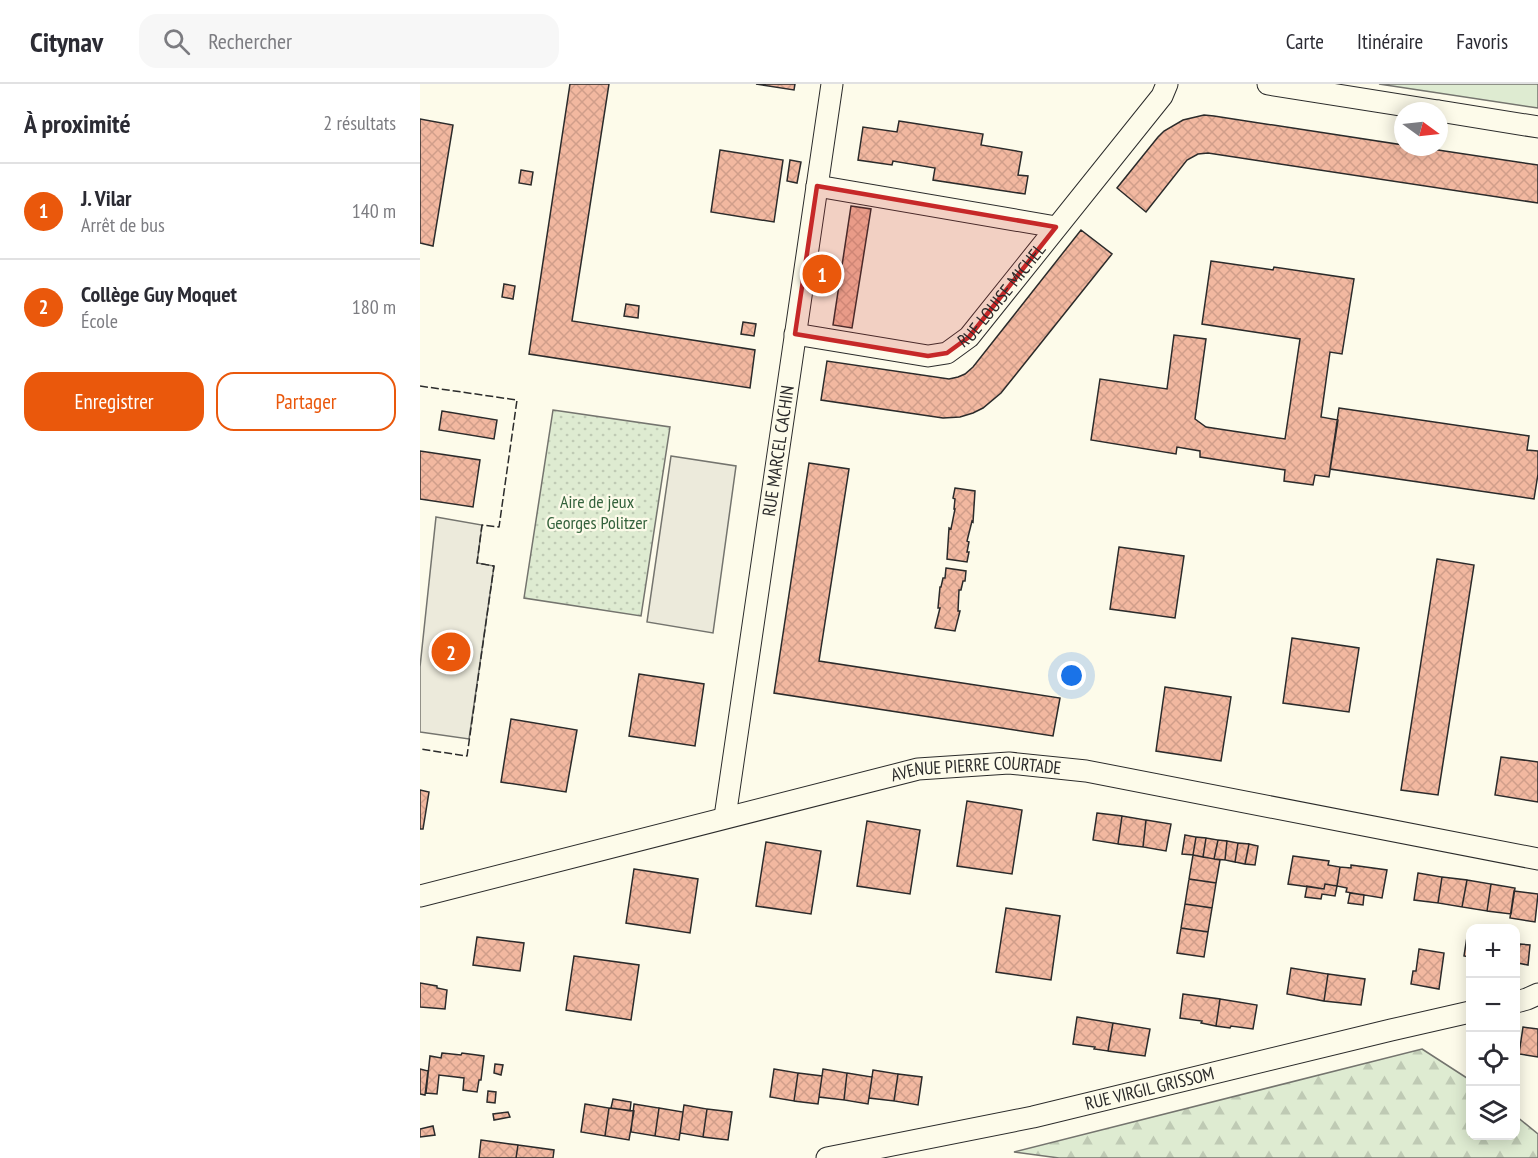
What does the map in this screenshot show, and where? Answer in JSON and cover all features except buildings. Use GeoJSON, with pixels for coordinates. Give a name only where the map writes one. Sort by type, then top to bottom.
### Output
{"type":"FeatureCollection","features":[{"type":"Feature","properties":{"kind":"street","name":"RUE MARCEL CACHIN"},"geometry":{"type":"LineString","coordinates":[[725,817],[832,84]]}},
{"type":"Feature","properties":{"kind":"street","name":"RUE LOUISE MICHEL"},"geometry":{"type":"LineString","coordinates":[[795,334],[928,356],[946,353],[969,337],[1162,96],[1167,84]]}},
{"type":"Feature","properties":{"kind":"street"},"geometry":{"type":"LineString","coordinates":[[1268,84],[1394,104]]}},
{"type":"Feature","properties":{"kind":"street"},"geometry":{"type":"LineString","coordinates":[[1448,112],[1538,127]]}},
{"type":"Feature","properties":{"kind":"street","name":"RUE LOUISE MICHEL"},"geometry":{"type":"LineString","coordinates":[[817,186],[1056,227]]}},
{"type":"Feature","properties":{"kind":"street","name":"AVENUE PIERRE COURTADE"},"geometry":{"type":"LineString","coordinates":[[420,896],[918,769],[1009,763],[1086,771],[1538,859]]}},
{"type":"Feature","properties":{"kind":"street"},"geometry":{"type":"LineString","coordinates":[[1520,1001],[1538,994]]}},
{"type":"Feature","properties":{"kind":"street","name":"RUE VIRGIL GRISSOM"},"geometry":{"type":"LineString","coordinates":[[826,1158],[1033,1117],[1466,1013]]}},
{"type":"Feature","properties":{"kind":"highlighted area"},"geometry":{"type":"Polygon","coordinates":[[[817,186],[1056,227],[969,337],[947,353],[928,356],[795,334],[817,186]]]}},
{"type":"Feature","properties":{"kind":"green space"},"geometry":{"type":"Polygon","coordinates":[[[1379,84],[1538,84],[1538,108],[1379,84]]]}},
{"type":"Feature","properties":{"kind":"green space","name":"Aire de jeux Georges Politzer"},"geometry":{"type":"Polygon","coordinates":[[[553,410],[670,427],[641,616],[524,598],[553,410]]]}},
{"type":"Feature","properties":{"kind":"green space"},"geometry":{"type":"Polygon","coordinates":[[[1422,1049],[1466,1077],[1466,1140],[1520,1140],[1520,1119],[1538,1134],[1538,1158],[1059,1158],[1014,1152],[1422,1049]]]}},
{"type":"Feature","properties":{"kind":"shaded area"},"geometry":{"type":"Polygon","coordinates":[[[671,456],[736,466],[713,633],[647,622],[671,456]]]}},
{"type":"Feature","properties":{"kind":"shaded area"},"geometry":{"type":"Polygon","coordinates":[[[436,517],[482,525],[477,563],[494,566],[469,739],[420,732],[420,667],[436,517]]]}},
{"type":"Feature","properties":{"kind":"fence"},"geometry":{"type":"LineString","coordinates":[[420,386],[517,400],[499,527],[482,525],[477,563],[494,566],[467,756],[420,749]]}},
{"type":"Feature","properties":{"kind":"place","name":"J. Vilar"},"geometry":{"type":"Point","coordinates":[822,274]}},
{"type":"Feature","properties":{"kind":"place","name":"Collège Guy Moquet"},"geometry":{"type":"Point","coordinates":[451,652]}}]}
